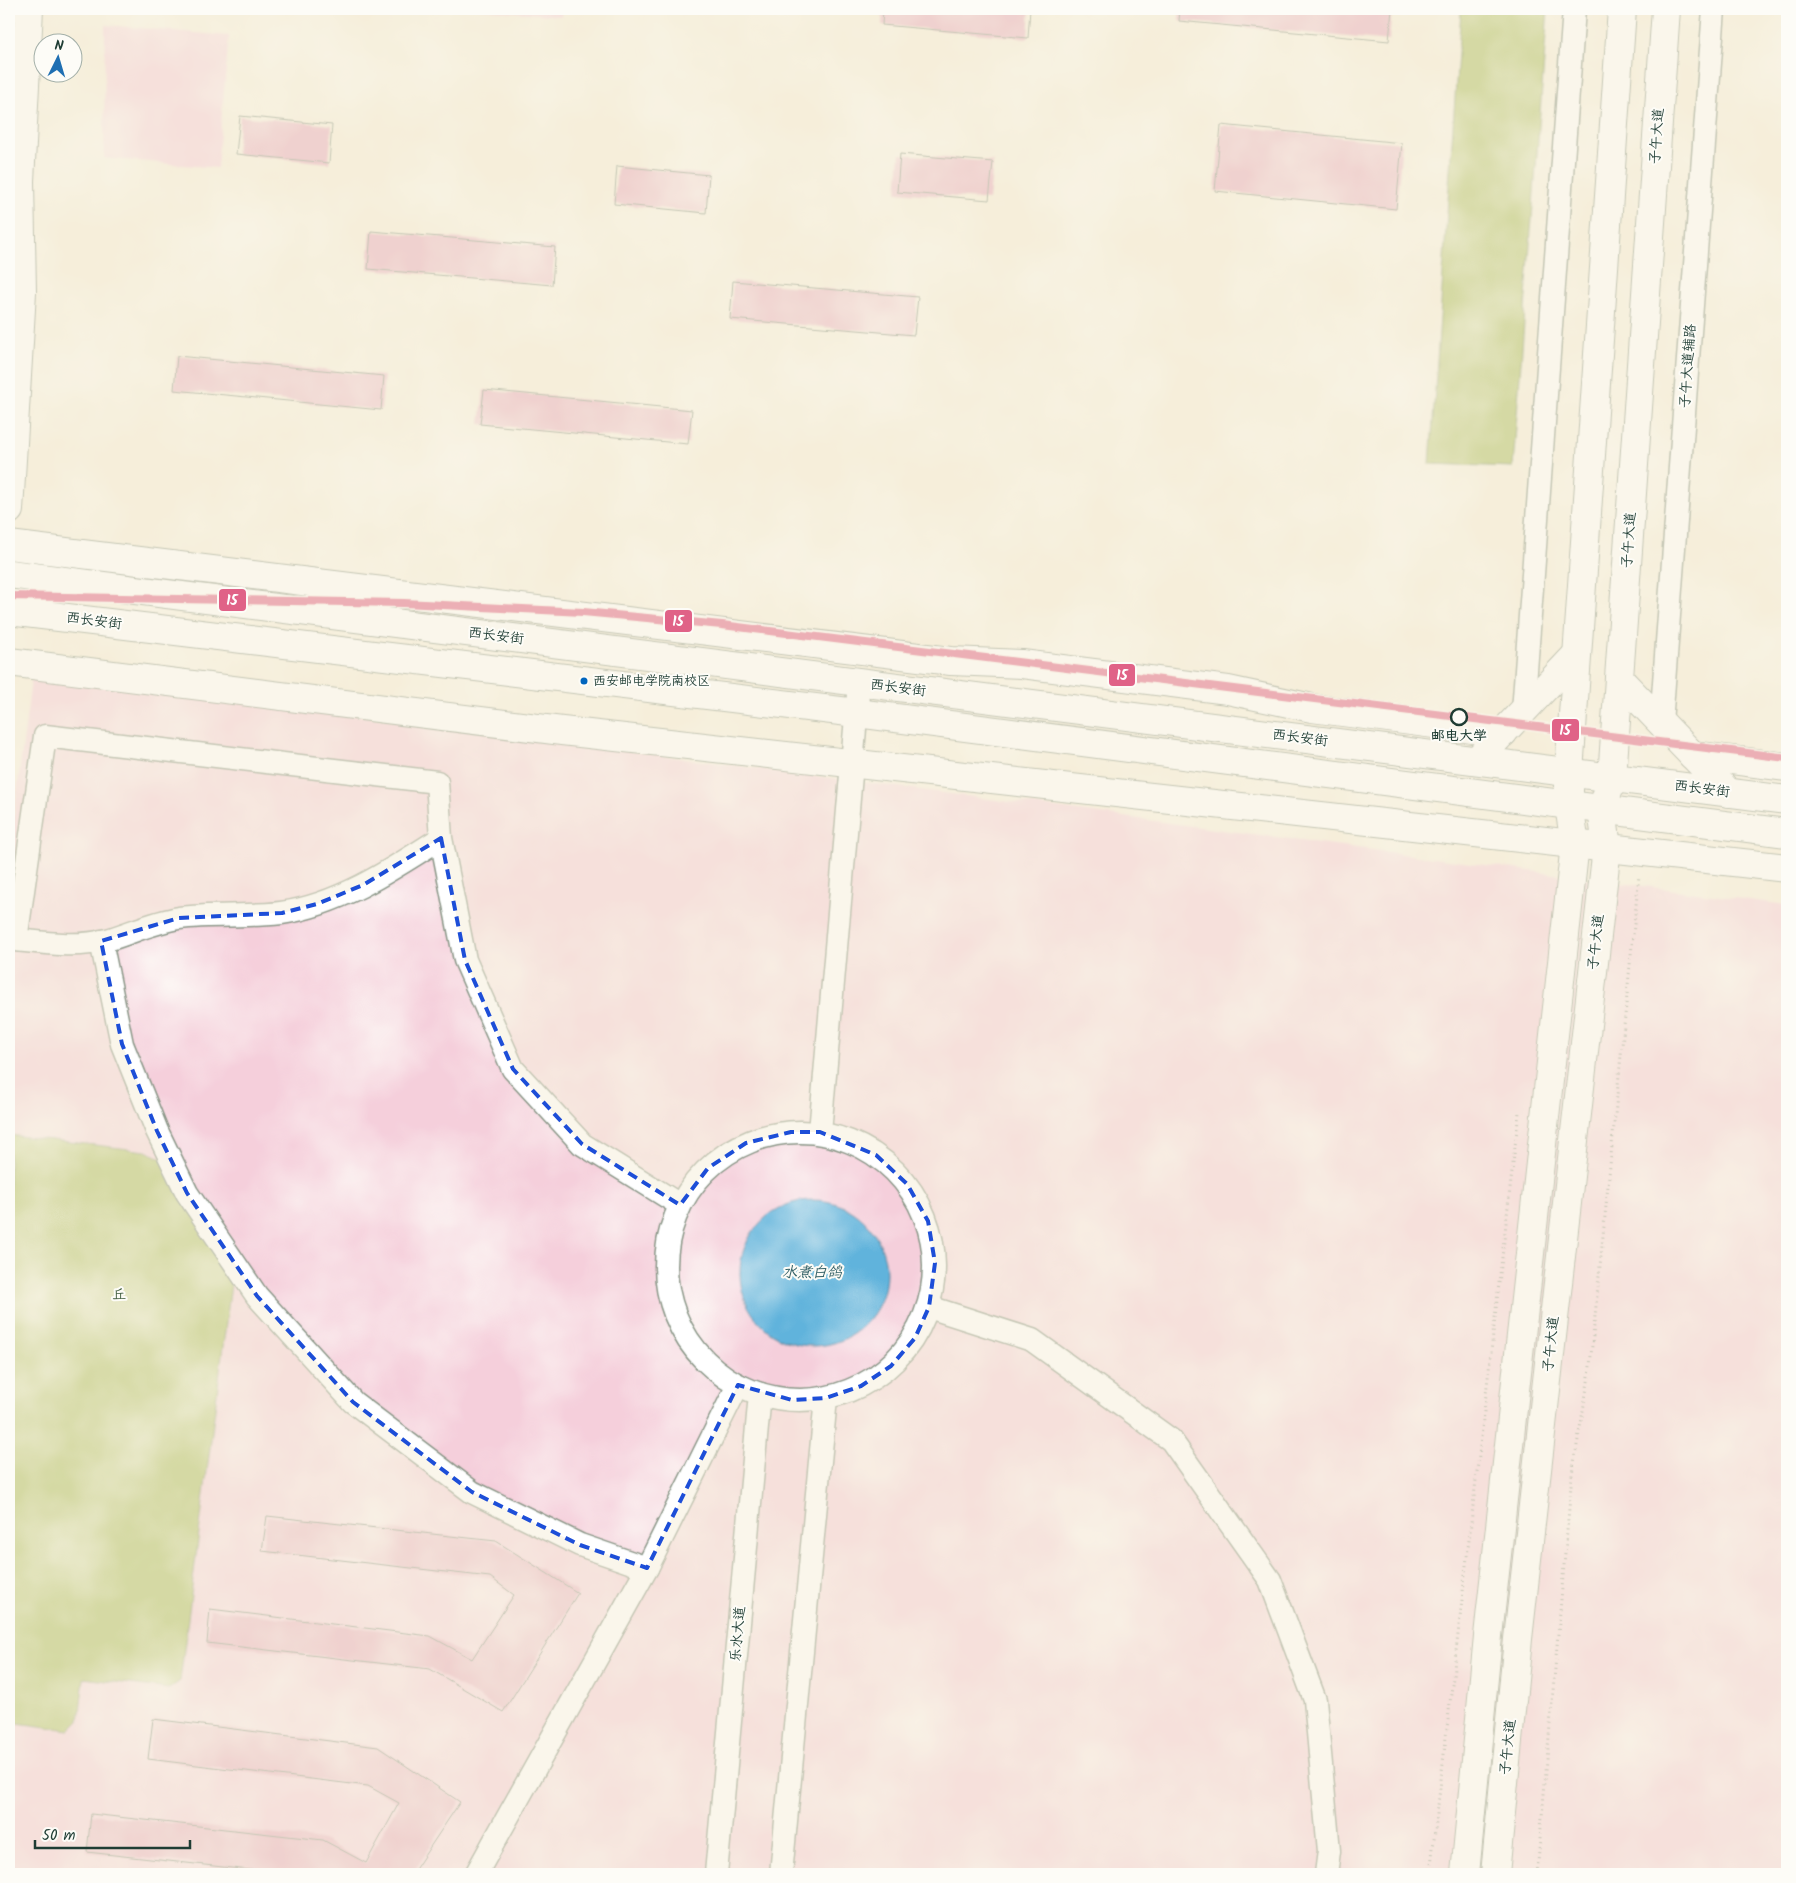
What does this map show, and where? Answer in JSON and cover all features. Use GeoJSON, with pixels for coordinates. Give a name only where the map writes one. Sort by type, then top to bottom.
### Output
{"type":"FeatureCollection","features":[{"type":"Feature","properties":{"kind":"main road"},"geometry":{"type":"LineString","coordinates":[[9,510],[22,292],[20,181],[29,9]]}},
{"type":"Feature","properties":{"kind":"main road"},"geometry":{"type":"LineString","coordinates":[[1465,1874],[1489,1627],[1575,844],[1569,806],[1569,772],[1622,9]]}},
{"type":"Feature","properties":{"kind":"main road","name":"子午大道"},"geometry":{"type":"LineString","coordinates":[[1495,1874],[1518,1640],[1607,847],[1602,810],[1612,778],[1666,9]]}},
{"type":"Feature","properties":{"kind":"main road"},"geometry":{"type":"LineString","coordinates":[[9,545],[951,661],[1022,664],[1228,690],[1312,708],[1503,733]]}},
{"type":"Feature","properties":{"kind":"main road","name":"西长安街"},"geometry":{"type":"LineString","coordinates":[[9,574],[1787,800]]}},
{"type":"Feature","properties":{"kind":"main road","name":"西长安街"},"geometry":{"type":"LineString","coordinates":[[9,611],[857,713],[1787,834]]}},
{"type":"Feature","properties":{"kind":"main road"},"geometry":{"type":"LineString","coordinates":[[1477,760],[1577,654]]}},
{"type":"Feature","properties":{"kind":"main road"},"geometry":{"type":"LineString","coordinates":[[9,662],[562,731],[1787,868]]}},
{"type":"Feature","properties":{"kind":"main road"},"geometry":{"type":"LineString","coordinates":[[1619,679],[1729,793]]}},
{"type":"Feature","properties":{"kind":"main road"},"geometry":{"type":"LineString","coordinates":[[1692,755],[1787,767]]}},
{"type":"Feature","properties":{"kind":"street"},"geometry":{"type":"LineString","coordinates":[[1523,712],[1574,9]]}},
{"type":"Feature","properties":{"kind":"street","name":"子午大道辅路"},"geometry":{"type":"LineString","coordinates":[[1661,723],[1714,9]]}},
{"type":"Feature","properties":{"kind":"street"},"geometry":{"type":"LineString","coordinates":[[820,1132],[860,683]]}},
{"type":"Feature","properties":{"kind":"street"},"geometry":{"type":"LineString","coordinates":[[441,838],[363,885],[317,904],[282,913],[179,918],[148,924],[101,941],[64,945],[16,940],[45,736],[437,782],[441,838],[465,960],[513,1069],[582,1144],[680,1205]]}},
{"type":"Feature","properties":{"kind":"street"},"geometry":{"type":"LineString","coordinates":[[101,941],[122,1044],[157,1132],[187,1193],[257,1296],[353,1402],[472,1492],[580,1545],[647,1568]]}},
{"type":"Feature","properties":{"kind":"street"},"geometry":{"type":"LineString","coordinates":[[791,1132],[820,1132],[876,1154],[907,1184],[928,1221],[935,1263],[929,1307],[915,1338],[891,1366],[861,1386],[826,1398],[792,1400],[760,1394],[738,1385],[704,1360],[680,1326],[667,1287],[667,1245],[680,1205],[708,1168],[746,1142],[791,1132]]}},
{"type":"Feature","properties":{"kind":"street"},"geometry":{"type":"LineString","coordinates":[[929,1307],[1032,1340],[1172,1440],[1270,1580],[1315,1700],[1329,1851],[1326,1874]]}},
{"type":"Feature","properties":{"kind":"street"},"geometry":{"type":"LineString","coordinates":[[476,1874],[647,1568],[738,1385]]}},
{"type":"Feature","properties":{"kind":"street","name":"乐水大道"},"geometry":{"type":"LineString","coordinates":[[716,1874],[760,1394]]}},
{"type":"Feature","properties":{"kind":"street"},"geometry":{"type":"LineString","coordinates":[[781,1874],[826,1398]]}},
{"type":"Feature","properties":{"kind":"path"},"geometry":{"type":"LineString","coordinates":[[1537,1874],[1572,1474],[1589,1376],[1639,866]]}},
{"type":"Feature","properties":{"kind":"path"},"geometry":{"type":"LineString","coordinates":[[1430,1874],[1520,1110]]}},
{"type":"Feature","properties":{"kind":"highlighted area"},"geometry":{"type":"Polygon","coordinates":[[[441,838],[465,960],[513,1069],[582,1144],[680,1205],[708,1168],[746,1143],[791,1132],[820,1132],[876,1155],[907,1184],[928,1221],[935,1263],[929,1307],[915,1338],[891,1366],[861,1386],[826,1398],[792,1400],[738,1385],[647,1568],[580,1545],[472,1492],[353,1402],[257,1296],[187,1193],[157,1131],[122,1044],[101,941],[179,918],[282,913],[317,904],[363,885],[441,838]]]}},
{"type":"Feature","properties":{"kind":"shaded area"},"geometry":{"type":"Polygon","coordinates":[[[478,9],[562,9],[561,16],[478,9]]]}},
{"type":"Feature","properties":{"kind":"shaded area"},"geometry":{"type":"Polygon","coordinates":[[[105,25],[229,36],[217,168],[104,158],[105,25]]]}},
{"type":"Feature","properties":{"kind":"shaded area"},"geometry":{"type":"Polygon","coordinates":[[[32,672],[1787,905],[1787,1874],[9,1874],[9,855],[32,672]]]}},
{"type":"Feature","properties":{"kind":"green space"},"geometry":{"type":"Polygon","coordinates":[[[1461,9],[1548,9],[1513,467],[1430,464],[1461,9]]]}},
{"type":"Feature","properties":{"kind":"green space","name":"丘"},"geometry":{"type":"Polygon","coordinates":[[[9,1135],[146,1151],[172,1164],[233,1269],[180,1681],[169,1689],[84,1678],[79,1721],[70,1730],[9,1722],[9,1135]]]}},
{"type":"Feature","properties":{"kind":"water","name":"水煮白鸽"},"geometry":{"type":"Polygon","coordinates":[[[813,1200],[841,1206],[864,1222],[880,1245],[886,1273],[880,1301],[864,1324],[841,1340],[813,1346],[785,1340],[762,1324],[746,1301],[740,1273],[746,1245],[762,1222],[785,1206],[813,1200]]]}},
{"type":"Feature","properties":{"kind":"building"},"geometry":{"type":"Polygon","coordinates":[[[883,9],[1030,9],[1028,38],[882,25],[883,9]]]}},
{"type":"Feature","properties":{"kind":"building"},"geometry":{"type":"Polygon","coordinates":[[[1180,9],[1392,9],[1389,41],[1179,21],[1180,9]]]}},
{"type":"Feature","properties":{"kind":"building"},"geometry":{"type":"Polygon","coordinates":[[[240,116],[332,125],[329,163],[236,154],[240,116]]]}},
{"type":"Feature","properties":{"kind":"building"},"geometry":{"type":"Polygon","coordinates":[[[1221,125],[1402,143],[1396,209],[1215,191],[1221,125]]]}},
{"type":"Feature","properties":{"kind":"building"},"geometry":{"type":"Polygon","coordinates":[[[900,154],[993,162],[989,200],[897,192],[900,154]]]}},
{"type":"Feature","properties":{"kind":"building"},"geometry":{"type":"Polygon","coordinates":[[[617,166],[709,175],[706,213],[614,204],[617,166]]]}},
{"type":"Feature","properties":{"kind":"building"},"geometry":{"type":"Polygon","coordinates":[[[371,231],[555,247],[552,285],[368,269],[371,231]]]}},
{"type":"Feature","properties":{"kind":"building"},"geometry":{"type":"Polygon","coordinates":[[[733,281],[918,297],[914,335],[730,319],[733,281]]]}},
{"type":"Feature","properties":{"kind":"building"},"geometry":{"type":"Polygon","coordinates":[[[177,356],[384,376],[381,410],[174,390],[177,356]]]}},
{"type":"Feature","properties":{"kind":"building"},"geometry":{"type":"Polygon","coordinates":[[[484,390],[692,410],[688,444],[480,424],[484,390]]]}},
{"type":"Feature","properties":{"kind":"building"},"geometry":{"type":"Polygon","coordinates":[[[267,1516],[496,1541],[578,1593],[503,1712],[430,1669],[207,1643],[210,1609],[430,1636],[472,1659],[514,1595],[490,1577],[262,1551],[267,1516]]]}},
{"type":"Feature","properties":{"kind":"building"},"geometry":{"type":"Polygon","coordinates":[[[153,1719],[378,1747],[460,1802],[412,1874],[286,1874],[87,1852],[91,1814],[323,1840],[366,1863],[399,1803],[368,1786],[148,1759],[153,1719]]]}},
{"type":"Feature","properties":{"kind":"transit line","name":"15"},"geometry":{"type":"LineString","coordinates":[[9,596],[404,603],[583,612],[722,625],[1787,758]]}},
{"type":"Feature","properties":{"kind":"place","name":"西安邮电学院南校区"},"geometry":{"type":"Point","coordinates":[584,681]}},
{"type":"Feature","properties":{"kind":"place","name":"邮电大学"},"geometry":{"type":"Point","coordinates":[1459,717]}}]}
